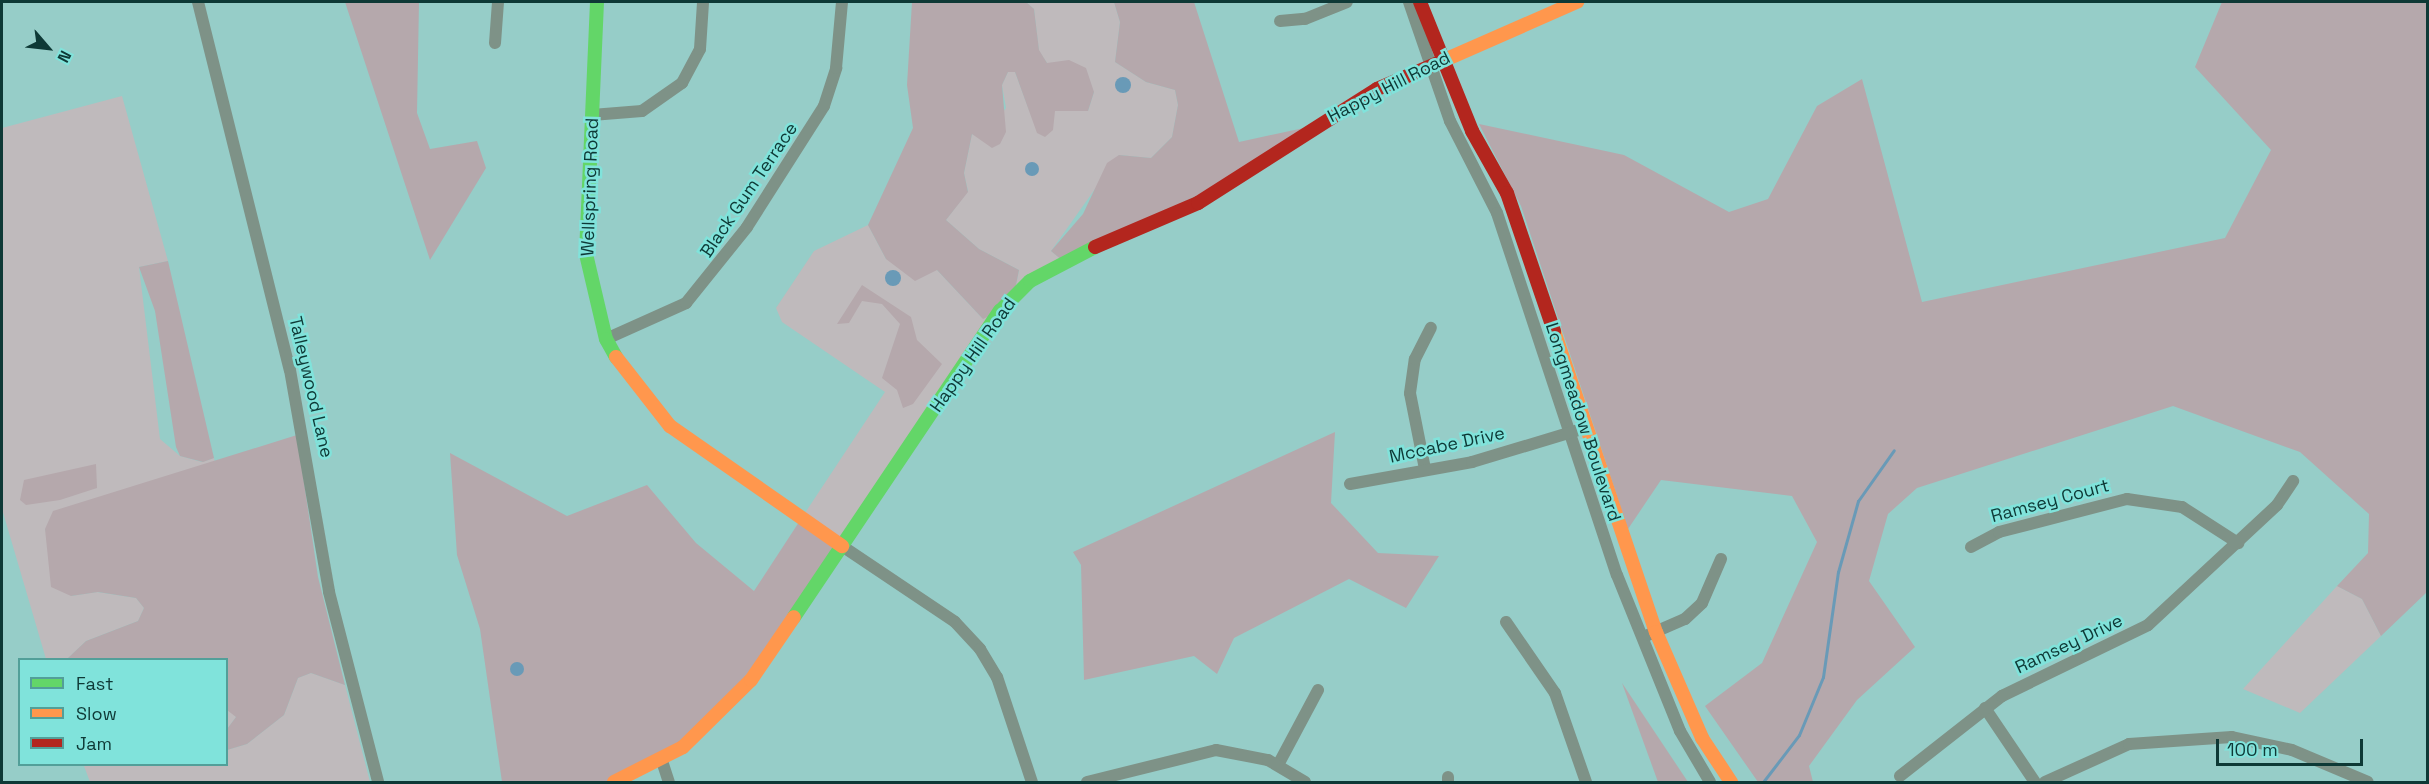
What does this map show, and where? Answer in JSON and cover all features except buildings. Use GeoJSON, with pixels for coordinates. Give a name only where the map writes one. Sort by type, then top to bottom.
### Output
{"type":"FeatureCollection","features":[{"type":"Feature","properties":{"kind":"street","name":"Talleywood Lane"},"geometry":{"type":"LineString","coordinates":[[198,2],[290,370],[329,592],[378,783]]}},
{"type":"Feature","properties":{"kind":"street"},"geometry":{"type":"LineString","coordinates":[[495,42],[498,2]]}},
{"type":"Feature","properties":{"kind":"street","name":"Wellspring Road"},"geometry":{"type":"LineString","coordinates":[[597,2],[585,254],[606,339],[627,377],[670,426],[842,546]]}},
{"type":"Feature","properties":{"kind":"street"},"geometry":{"type":"LineString","coordinates":[[592,115],[642,111],[682,83],[700,50],[703,2]]}},
{"type":"Feature","properties":{"kind":"street","name":"Black Gum Terrace"},"geometry":{"type":"LineString","coordinates":[[606,339],[686,303],[747,227],[824,106],[836,68],[842,2]]}},
{"type":"Feature","properties":{"kind":"street"},"geometry":{"type":"LineString","coordinates":[[1280,21],[1313,17],[1347,2]]}},
{"type":"Feature","properties":{"kind":"street","name":"Longmeadow Boulevard"},"geometry":{"type":"LineString","coordinates":[[1409,2],[1450,121],[1497,213],[1569,433],[1642,638],[1680,731],[1710,783]]}},
{"type":"Feature","properties":{"kind":"street","name":"Longmeadow Boulevard"},"geometry":{"type":"LineString","coordinates":[[1420,2],[1446,57],[1472,131],[1516,218],[1585,428],[1656,632],[1702,738],[1731,783]]}},
{"type":"Feature","properties":{"kind":"street","name":"Happy Hill Road"},"geometry":{"type":"LineString","coordinates":[[614,783],[662,761],[706,729],[736,697],[842,546],[1000,311],[1030,281],[1058,263],[1198,203],[1340,109],[1446,57],[1577,2]]}},
{"type":"Feature","properties":{"kind":"street"},"geometry":{"type":"LineString","coordinates":[[1425,470],[1410,393],[1415,359],[1431,328]]}},
{"type":"Feature","properties":{"kind":"street","name":"Mccabe Drive"},"geometry":{"type":"LineString","coordinates":[[1350,484],[1472,462],[1585,428]]}},
{"type":"Feature","properties":{"kind":"street","name":"Ramsey Drive"},"geometry":{"type":"LineString","coordinates":[[1900,776],[1985,708],[2148,625],[2238,543],[2293,481]]}},
{"type":"Feature","properties":{"kind":"street","name":"Ramsey Court"},"geometry":{"type":"LineString","coordinates":[[1971,548],[1999,532],[2127,500],[2182,507],[2238,543]]}},
{"type":"Feature","properties":{"kind":"street"},"geometry":{"type":"LineString","coordinates":[[842,546],[955,622],[980,649],[997,677],[1032,783]]}},
{"type":"Feature","properties":{"kind":"street"},"geometry":{"type":"LineString","coordinates":[[1642,638],[1656,632],[1702,603],[1721,559]]}},
{"type":"Feature","properties":{"kind":"street"},"geometry":{"type":"LineString","coordinates":[[1506,622],[1555,693],[1586,783]]}},
{"type":"Feature","properties":{"kind":"street"},"geometry":{"type":"LineString","coordinates":[[1278,765],[1318,690]]}},
{"type":"Feature","properties":{"kind":"street"},"geometry":{"type":"LineString","coordinates":[[1985,708],[2035,783]]}},
{"type":"Feature","properties":{"kind":"street"},"geometry":{"type":"LineString","coordinates":[[2045,783],[2129,744],[2232,737],[2292,750],[2368,783]]}},
{"type":"Feature","properties":{"kind":"street"},"geometry":{"type":"LineString","coordinates":[[1087,783],[1201,751],[1234,751],[1278,765],[1305,783]]}},
{"type":"Feature","properties":{"kind":"street"},"geometry":{"type":"LineString","coordinates":[[662,761],[672,781]]}},
{"type":"Feature","properties":{"kind":"shaded area"},"geometry":{"type":"Polygon","coordinates":[[[345,2],[419,2],[417,113],[430,149],[477,141],[486,168],[430,260],[345,2]]]}},
{"type":"Feature","properties":{"kind":"shaded area"},"geometry":{"type":"Polygon","coordinates":[[[912,2],[1026,2],[1034,9],[1039,50],[1047,63],[1069,60],[1086,68],[1094,92],[1088,111],[1055,111],[1053,130],[1045,137],[1037,133],[1015,72],[1008,72],[1002,85],[1006,132],[1000,144],[992,148],[972,134],[964,173],[968,192],[946,220],[979,249],[1019,270],[1014,295],[1000,311],[983,319],[937,270],[915,281],[886,259],[868,225],[913,128],[907,85],[912,2]]]}},
{"type":"Feature","properties":{"kind":"shaded area"},"geometry":{"type":"Polygon","coordinates":[[[1026,2],[1114,2],[1120,22],[1115,62],[1146,82],[1175,90],[1178,105],[1172,137],[1151,158],[1119,155],[1051,251],[1063,261],[1014,295],[1019,270],[979,249],[946,220],[968,191],[964,173],[972,134],[983,139],[1006,108],[1002,85],[1008,72],[1015,72],[1029,110],[1088,111],[1094,92],[1047,63],[1039,51],[1034,9],[1026,2]]]}},
{"type":"Feature","properties":{"kind":"shaded area"},"geometry":{"type":"Polygon","coordinates":[[[1114,2],[1194,2],[1239,142],[1313,126],[1255,167],[1063,261],[1051,251],[1083,214],[1107,163],[1119,155],[1151,158],[1172,137],[1178,105],[1175,90],[1146,82],[1115,62],[1120,22],[1114,2]]]}},
{"type":"Feature","properties":{"kind":"shaded area"},"geometry":{"type":"Polygon","coordinates":[[[2222,2],[2427,2],[2427,592],[2381,636],[2362,599],[2337,586],[2368,553],[2369,514],[2300,452],[2173,406],[1917,488],[1888,514],[1869,581],[1915,647],[1857,700],[1809,766],[1813,782],[1758,782],[1705,706],[1762,663],[1817,542],[1792,496],[1661,480],[1628,529],[1521,206],[1479,124],[1624,155],[1729,212],[1768,199],[1817,106],[1862,79],[1922,302],[2225,238],[2271,150],[2195,67],[2222,2]]]}},
{"type":"Feature","properties":{"kind":"shaded area"},"geometry":{"type":"Polygon","coordinates":[[[122,96],[168,261],[139,267],[160,439],[180,456],[202,462],[214,458],[215,463],[116,492],[45,529],[71,596],[97,592],[136,598],[144,608],[138,621],[86,641],[68,658],[46,658],[2,509],[2,128],[122,96]]]}},
{"type":"Feature","properties":{"kind":"shaded area"},"geometry":{"type":"Polygon","coordinates":[[[868,225],[886,259],[937,270],[982,318],[1000,311],[842,546],[801,519],[885,392],[782,322],[776,308],[814,251],[868,225]]]}},
{"type":"Feature","properties":{"kind":"shaded area"},"geometry":{"type":"Polygon","coordinates":[[[168,261],[214,458],[203,462],[180,456],[176,447],[155,311],[139,267],[168,261]]]}},
{"type":"Feature","properties":{"kind":"shaded area"},"geometry":{"type":"Polygon","coordinates":[[[862,285],[911,317],[917,340],[942,364],[913,404],[903,408],[897,390],[882,378],[900,324],[882,304],[862,301],[849,323],[837,324],[862,285]]]}},
{"type":"Feature","properties":{"kind":"shaded area"},"geometry":{"type":"Polygon","coordinates":[[[1335,432],[1331,503],[1378,553],[1439,556],[1406,608],[1349,579],[1234,638],[1217,674],[1194,656],[1084,680],[1081,565],[1073,552],[1335,432]]]}},
{"type":"Feature","properties":{"kind":"shaded area"},"geometry":{"type":"Polygon","coordinates":[[[297,435],[318,577],[345,685],[311,673],[298,678],[284,715],[247,744],[228,750],[228,728],[236,717],[228,711],[228,658],[68,658],[86,641],[138,621],[144,608],[136,598],[98,592],[71,596],[51,587],[45,529],[53,511],[297,435]]]}},
{"type":"Feature","properties":{"kind":"shaded area"},"geometry":{"type":"Polygon","coordinates":[[[450,453],[567,516],[647,485],[696,543],[754,591],[801,519],[842,546],[706,729],[614,782],[502,782],[480,629],[457,555],[450,453]]]}},
{"type":"Feature","properties":{"kind":"shaded area"},"geometry":{"type":"Polygon","coordinates":[[[96,464],[97,488],[60,500],[26,505],[20,500],[24,480],[96,464]]]}},
{"type":"Feature","properties":{"kind":"shaded area"},"geometry":{"type":"Polygon","coordinates":[[[2337,586],[2362,599],[2381,636],[2300,713],[2243,689],[2337,586]]]}},
{"type":"Feature","properties":{"kind":"shaded area"},"geometry":{"type":"Polygon","coordinates":[[[311,673],[345,685],[370,782],[90,782],[84,766],[228,766],[228,750],[247,744],[284,715],[298,678],[311,673]]]}},
{"type":"Feature","properties":{"kind":"shaded area"},"geometry":{"type":"Polygon","coordinates":[[[1622,683],[1688,782],[1658,782],[1622,683]]]}},
{"type":"Feature","properties":{"kind":"shaded area"},"geometry":{"type":"Polygon","coordinates":[[[230,709],[236,717],[228,728],[228,710],[230,709]]]}},
{"type":"Feature","properties":{"kind":"water"},"geometry":{"type":"Polygon","coordinates":[[[1120,77],[1126,77],[1131,85],[1129,91],[1120,93],[1115,88],[1115,82],[1120,77]]]}},
{"type":"Feature","properties":{"kind":"water"},"geometry":{"type":"Polygon","coordinates":[[[1032,162],[1037,164],[1039,169],[1037,174],[1032,176],[1027,174],[1025,169],[1027,164],[1032,162]]]}},
{"type":"Feature","properties":{"kind":"water"},"geometry":{"type":"Polygon","coordinates":[[[893,270],[901,278],[893,286],[885,278],[893,270]]]}},
{"type":"Feature","properties":{"kind":"water"},"geometry":{"type":"Polygon","coordinates":[[[514,662],[520,662],[524,669],[520,676],[514,676],[510,672],[510,666],[514,662]]]}},
{"type":"Feature","properties":{"kind":"waterway"},"geometry":{"type":"LineString","coordinates":[[1763,782],[1799,735],[1823,677],[1838,572],[1858,501],[1894,450]]}},
{"type":"Feature","properties":{"kind":"traffic: fast"},"geometry":{"type":"LineString","coordinates":[[597,2],[586,254],[606,339],[616,357]]}},
{"type":"Feature","properties":{"kind":"traffic: fast"},"geometry":{"type":"LineString","coordinates":[[794,617],[1000,311],[1030,281],[1095,247]]}},
{"type":"Feature","properties":{"kind":"traffic: slow"},"geometry":{"type":"LineString","coordinates":[[1440,62],[1577,2]]}},
{"type":"Feature","properties":{"kind":"traffic: slow"},"geometry":{"type":"LineString","coordinates":[[1554,331],[1656,632],[1702,738],[1731,782]]}},
{"type":"Feature","properties":{"kind":"traffic: slow"},"geometry":{"type":"LineString","coordinates":[[616,357],[670,426],[842,546]]}},
{"type":"Feature","properties":{"kind":"traffic: slow"},"geometry":{"type":"LineString","coordinates":[[614,782],[683,747],[751,680],[794,617]]}},
{"type":"Feature","properties":{"kind":"traffic: jam"},"geometry":{"type":"LineString","coordinates":[[1420,2],[1472,131],[1507,193],[1554,331]]}},
{"type":"Feature","properties":{"kind":"traffic: jam"},"geometry":{"type":"LineString","coordinates":[[1095,247],[1198,203],[1377,89],[1440,62]]}}]}
